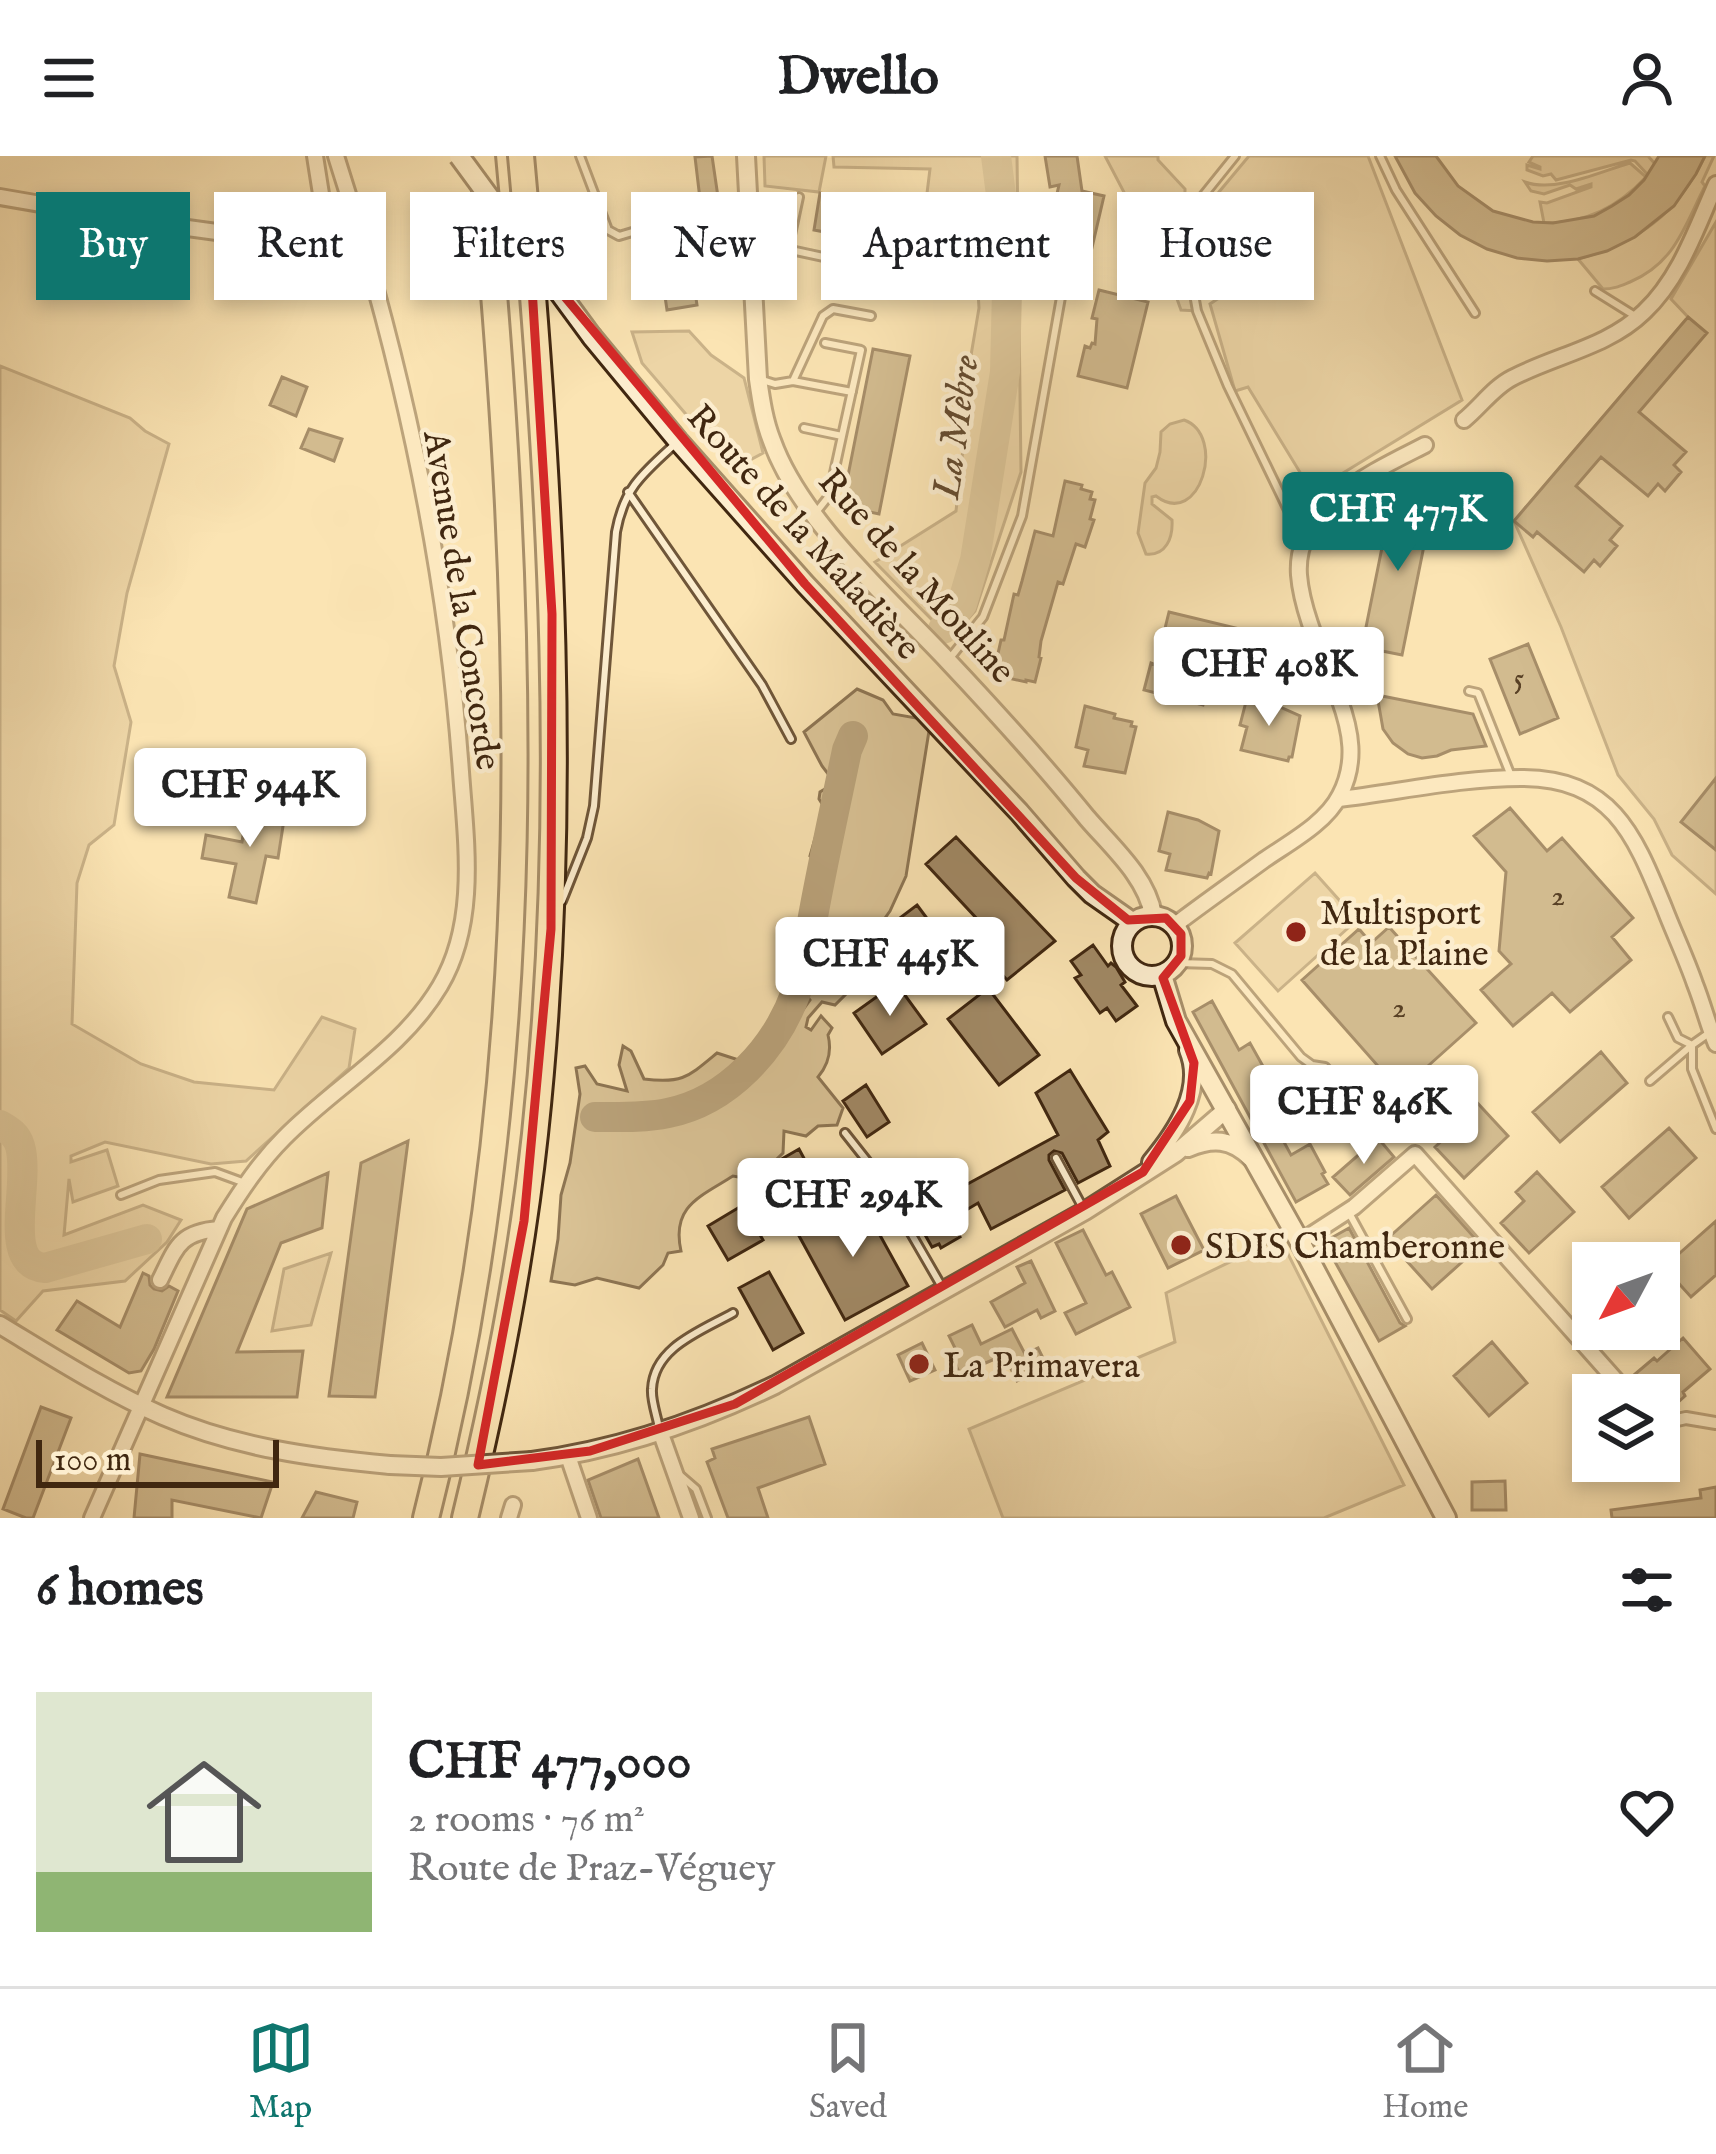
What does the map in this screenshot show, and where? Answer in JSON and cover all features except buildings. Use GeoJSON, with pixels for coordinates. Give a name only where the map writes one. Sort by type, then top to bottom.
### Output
{"type":"FeatureCollection","features":[{"type":"Feature","properties":{"kind":"highway"},"geometry":{"type":"LineString","coordinates":[[426,1518],[460,1371],[487,1209],[513,903],[516,758],[511,554],[482,156]]}},
{"type":"Feature","properties":{"kind":"highway"},"geometry":{"type":"LineString","coordinates":[[465,1518],[518,1258],[535,1138],[550,929],[554,754],[550,566],[521,156]]}},
{"type":"Feature","properties":{"kind":"main road","name":"Route de la Maladière"},"geometry":{"type":"LineString","coordinates":[[460,156],[592,337],[678,441],[1076,878],[1132,922]]}},
{"type":"Feature","properties":{"kind":"main road"},"geometry":{"type":"LineString","coordinates":[[1170,969],[1144,974],[1126,961],[1123,938],[1132,922],[1153,915],[1175,925],[1182,940],[1170,969],[1176,1021],[1446,1518]]}},
{"type":"Feature","properties":{"kind":"street"},"geometry":{"type":"LineString","coordinates":[[0,197],[151,224],[311,245],[322,241],[327,232],[315,156]]}},
{"type":"Feature","properties":{"kind":"street","name":"Avenue de la Concorde"},"geometry":{"type":"LineString","coordinates":[[92,1518],[219,1229],[245,1183],[287,1134],[401,1036],[425,1009],[453,961],[465,921],[457,710],[427,512],[372,273],[336,156]]}},
{"type":"Feature","properties":{"kind":"street","name":"Rue de la Mouline"},"geometry":{"type":"LineString","coordinates":[[746,156],[748,192]]}},
{"type":"Feature","properties":{"kind":"street"},"geometry":{"type":"LineString","coordinates":[[1463,420],[1509,379],[1601,341],[1638,318],[1681,263],[1716,184]]}},
{"type":"Feature","properties":{"kind":"street","name":"Rue de la Mouline"},"geometry":{"type":"LineString","coordinates":[[753,300],[762,407],[771,440],[795,489],[1040,761],[1137,878],[1153,915]]}},
{"type":"Feature","properties":{"kind":"street"},"geometry":{"type":"LineString","coordinates":[[1175,925],[1312,826],[1339,799],[1351,768],[1350,728],[1304,602],[1298,572],[1304,542],[1330,502],[1426,445]]}},
{"type":"Feature","properties":{"kind":"street"},"geometry":{"type":"LineString","coordinates":[[1339,799],[1512,778],[1564,783],[1597,798],[1620,818],[1638,844],[1696,984],[1713,1038]]}},
{"type":"Feature","properties":{"kind":"street"},"geometry":{"type":"LineString","coordinates":[[1143,1172],[1162,1150],[1190,1101],[1194,1063],[1176,1021]]}},
{"type":"Feature","properties":{"kind":"street"},"geometry":{"type":"LineString","coordinates":[[1176,1153],[1227,1109]]}},
{"type":"Feature","properties":{"kind":"street"},"geometry":{"type":"LineString","coordinates":[[0,1325],[102,1387],[166,1417],[233,1440],[334,1460],[390,1465],[532,1461],[660,1431],[775,1385],[1205,1140],[1238,1145],[1258,1166]]}},
{"type":"Feature","properties":{"kind":"street"},"geometry":{"type":"LineString","coordinates":[[1300,1242],[1348,1211],[1414,1154],[1610,1374]]}},
{"type":"Feature","properties":{"kind":"street"},"geometry":{"type":"LineString","coordinates":[[160,1280],[178,1242],[206,1229],[219,1229]]}},
{"type":"Feature","properties":{"kind":"street"},"geometry":{"type":"LineString","coordinates":[[1680,1419],[1716,1423]]}},
{"type":"Feature","properties":{"kind":"street"},"geometry":{"type":"LineString","coordinates":[[660,1431],[691,1518]]}},
{"type":"Feature","properties":{"kind":"street"},"geometry":{"type":"LineString","coordinates":[[568,1456],[589,1518]]}},
{"type":"Feature","properties":{"kind":"lane"},"geometry":{"type":"LineString","coordinates":[[580,156],[608,230],[620,236],[631,233]]}},
{"type":"Feature","properties":{"kind":"lane"},"geometry":{"type":"LineString","coordinates":[[1235,156],[1190,212],[1184,238],[1204,330],[1304,542]]}},
{"type":"Feature","properties":{"kind":"lane"},"geometry":{"type":"LineString","coordinates":[[1380,156],[1396,190],[1475,313]]}},
{"type":"Feature","properties":{"kind":"lane"},"geometry":{"type":"LineString","coordinates":[[797,206],[799,197]]}},
{"type":"Feature","properties":{"kind":"lane"},"geometry":{"type":"LineString","coordinates":[[1595,291],[1638,318]]}},
{"type":"Feature","properties":{"kind":"lane"},"geometry":{"type":"LineString","coordinates":[[948,661],[983,617],[1022,516],[1061,300]]}},
{"type":"Feature","properties":{"kind":"lane"},"geometry":{"type":"LineString","coordinates":[[794,381],[823,316],[832,309],[871,316]]}},
{"type":"Feature","properties":{"kind":"lane"},"geometry":{"type":"LineString","coordinates":[[814,515],[829,496],[860,350],[825,344]]}},
{"type":"Feature","properties":{"kind":"lane"},"geometry":{"type":"LineString","coordinates":[[758,379],[852,392]]}},
{"type":"Feature","properties":{"kind":"lane"},"geometry":{"type":"LineString","coordinates":[[805,428],[842,436]]}},
{"type":"Feature","properties":{"kind":"lane"},"geometry":{"type":"LineString","coordinates":[[550,929],[587,838],[594,806],[616,532],[628,492],[678,441]]}},
{"type":"Feature","properties":{"kind":"lane"},"geometry":{"type":"LineString","coordinates":[[628,492],[761,685],[790,739]]}},
{"type":"Feature","properties":{"kind":"lane"},"geometry":{"type":"LineString","coordinates":[[1469,691],[1478,693],[1512,778]]}},
{"type":"Feature","properties":{"kind":"lane"},"geometry":{"type":"LineString","coordinates":[[1170,969],[1212,964],[1232,974],[1301,1057],[1324,1067],[1364,1112]]}},
{"type":"Feature","properties":{"kind":"lane"},"geometry":{"type":"LineString","coordinates":[[1668,1017],[1678,1038],[1691,1045]]}},
{"type":"Feature","properties":{"kind":"lane"},"geometry":{"type":"LineString","coordinates":[[1650,1081],[1691,1045],[1713,1038]]}},
{"type":"Feature","properties":{"kind":"lane"},"geometry":{"type":"LineString","coordinates":[[1691,1045],[1692,1070],[1716,1129]]}},
{"type":"Feature","properties":{"kind":"lane"},"geometry":{"type":"LineString","coordinates":[[845,1133],[875,1172],[944,1290]]}},
{"type":"Feature","properties":{"kind":"lane"},"geometry":{"type":"LineString","coordinates":[[1056,1158],[1085,1211]]}},
{"type":"Feature","properties":{"kind":"lane"},"geometry":{"type":"LineString","coordinates":[[121,1195],[159,1180],[215,1172],[245,1183]]}},
{"type":"Feature","properties":{"kind":"lane"},"geometry":{"type":"LineString","coordinates":[[1348,1211],[1407,1319]]}},
{"type":"Feature","properties":{"kind":"lane"},"geometry":{"type":"LineString","coordinates":[[660,1431],[652,1391],[657,1366],[672,1349],[733,1313]]}},
{"type":"Feature","properties":{"kind":"lane"},"geometry":{"type":"LineString","coordinates":[[673,1469],[696,1489],[707,1518]]}},
{"type":"Feature","properties":{"kind":"highlighted area"},"geometry":{"type":"Polygon","coordinates":[[[530,255],[805,584],[1076,878],[1128,920],[1166,918],[1181,934],[1181,956],[1163,978],[1194,1063],[1190,1101],[1143,1172],[735,1404],[590,1451],[478,1465],[524,1221],[551,929],[552,614],[530,255]]]}},
{"type":"Feature","properties":{"kind":"shaded area"},"geometry":{"type":"Polygon","coordinates":[[[764,156],[826,156],[819,192],[765,186],[764,156]]]}},
{"type":"Feature","properties":{"kind":"shaded area"},"geometry":{"type":"Polygon","coordinates":[[[833,156],[1017,156],[1017,192],[927,192],[930,169],[834,167],[833,156]]]}},
{"type":"Feature","properties":{"kind":"shaded area"},"geometry":{"type":"Polygon","coordinates":[[[1105,156],[1158,156],[1185,189],[1185,192],[1124,192],[1105,156]]]}},
{"type":"Feature","properties":{"kind":"shaded area"},"geometry":{"type":"Polygon","coordinates":[[[1249,156],[1368,156],[1462,400],[1312,492],[1248,387],[1235,391],[1210,304],[1216,300],[1314,300],[1314,192],[1219,192],[1249,156]]]}},
{"type":"Feature","properties":{"kind":"shaded area"},"geometry":{"type":"Polygon","coordinates":[[[1533,156],[1648,156],[1655,164],[1648,175],[1631,160],[1556,180],[1551,174],[1527,170],[1527,165],[1540,169],[1529,162],[1533,156]]]}},
{"type":"Feature","properties":{"kind":"shaded area"},"geometry":{"type":"Polygon","coordinates":[[[1705,156],[1714,156],[1702,182],[1705,186],[1668,254],[1645,274],[1603,289],[1578,259],[1620,244],[1654,223],[1682,194],[1705,156]]]}},
{"type":"Feature","properties":{"kind":"shaded area"},"geometry":{"type":"Polygon","coordinates":[[[1630,163],[1646,177],[1612,205],[1574,220],[1544,223],[1540,202],[1591,184],[1544,194],[1531,191],[1525,182],[1563,183],[1630,163]]]}},
{"type":"Feature","properties":{"kind":"shaded area"},"geometry":{"type":"Polygon","coordinates":[[[1716,222],[1716,894],[1672,855],[1654,819],[1618,775],[1514,521],[1688,317],[1671,299],[1716,222]]]}},
{"type":"Feature","properties":{"kind":"shaded area"},"geometry":{"type":"Polygon","coordinates":[[[979,300],[1019,300],[1021,472],[975,611],[952,637],[875,562],[956,511],[966,385],[979,300]]]}},
{"type":"Feature","properties":{"kind":"shaded area"},"geometry":{"type":"Polygon","coordinates":[[[1177,300],[1195,300],[1197,311],[1181,310],[1177,300]]]}},
{"type":"Feature","properties":{"kind":"shaded area"},"geometry":{"type":"Polygon","coordinates":[[[689,331],[711,355],[744,378],[763,453],[733,469],[642,363],[632,332],[689,331]]]}},
{"type":"Feature","properties":{"kind":"shaded area"},"geometry":{"type":"Polygon","coordinates":[[[0,366],[130,418],[169,444],[127,593],[114,666],[131,722],[114,825],[89,845],[77,883],[72,1024],[141,1064],[194,1082],[274,1090],[322,1017],[355,1029],[349,1068],[246,1161],[211,1164],[105,1142],[71,1156],[71,1162],[107,1150],[118,1186],[73,1202],[69,1179],[64,1235],[143,1205],[181,1220],[167,1242],[125,1281],[43,1291],[16,1321],[0,1310],[0,366]]]}},
{"type":"Feature","properties":{"kind":"shaded area"},"geometry":{"type":"Polygon","coordinates":[[[1184,420],[1197,429],[1204,443],[1203,476],[1185,501],[1152,497],[1152,504],[1172,520],[1172,527],[1163,549],[1146,554],[1138,533],[1145,483],[1156,468],[1161,432],[1184,420]]]}},
{"type":"Feature","properties":{"kind":"shaded area"},"geometry":{"type":"Polygon","coordinates":[[[857,689],[883,700],[893,714],[922,719],[929,731],[906,876],[875,932],[867,973],[835,1005],[822,1002],[808,1018],[806,1027],[811,1030],[821,1016],[832,1028],[829,1057],[818,1077],[843,1108],[837,1125],[818,1126],[806,1136],[784,1131],[783,1153],[755,1180],[733,1176],[699,1197],[680,1223],[681,1251],[668,1253],[663,1265],[639,1288],[597,1278],[575,1285],[551,1281],[580,1094],[576,1068],[585,1066],[597,1084],[627,1091],[619,1065],[623,1046],[631,1051],[644,1079],[684,1077],[717,1053],[754,1065],[782,1039],[810,1000],[796,981],[802,963],[791,961],[786,952],[795,937],[805,935],[806,909],[813,904],[820,864],[810,856],[824,807],[820,792],[835,783],[804,732],[857,689]]]}},
{"type":"Feature","properties":{"kind":"shaded area","name":"Multisport de la Plaine"},"geometry":{"type":"Polygon","coordinates":[[[1315,873],[1357,920],[1278,991],[1235,943],[1315,873]]]}},
{"type":"Feature","properties":{"kind":"shaded area"},"geometry":{"type":"Polygon","coordinates":[[[1273,1241],[1284,1246],[1404,1485],[1324,1518],[1003,1518],[969,1429],[1175,1342],[1166,1293],[1273,1241]]]}},
{"type":"Feature","properties":{"kind":"shaded area"},"geometry":{"type":"Polygon","coordinates":[[[331,1253],[311,1325],[272,1331],[284,1269],[331,1253]]]}},
{"type":"Feature","properties":{"kind":"waterway","name":"La Mèbre"},"geometry":{"type":"LineString","coordinates":[[943,629],[962,604],[975,560],[1005,372],[1008,249],[996,156]]}},
{"type":"Feature","properties":{"kind":"waterway","name":"La Mèbre"},"geometry":{"type":"LineString","coordinates":[[595,1117],[650,1116],[690,1107],[730,1084],[776,1033],[802,972],[853,736]]}},
{"type":"Feature","properties":{"kind":"waterway"},"geometry":{"type":"LineString","coordinates":[[0,1125],[20,1146],[20,1238],[31,1263],[45,1268],[147,1239]]}},
{"type":"Feature","properties":{"kind":"place","name":"Multisport de la Plaine"},"geometry":{"type":"Point","coordinates":[1296,932]}},
{"type":"Feature","properties":{"kind":"place","name":"SDIS Chamberonne"},"geometry":{"type":"Point","coordinates":[1181,1245]}},
{"type":"Feature","properties":{"kind":"place","name":"La Primavera"},"geometry":{"type":"Point","coordinates":[919,1364]}}]}
